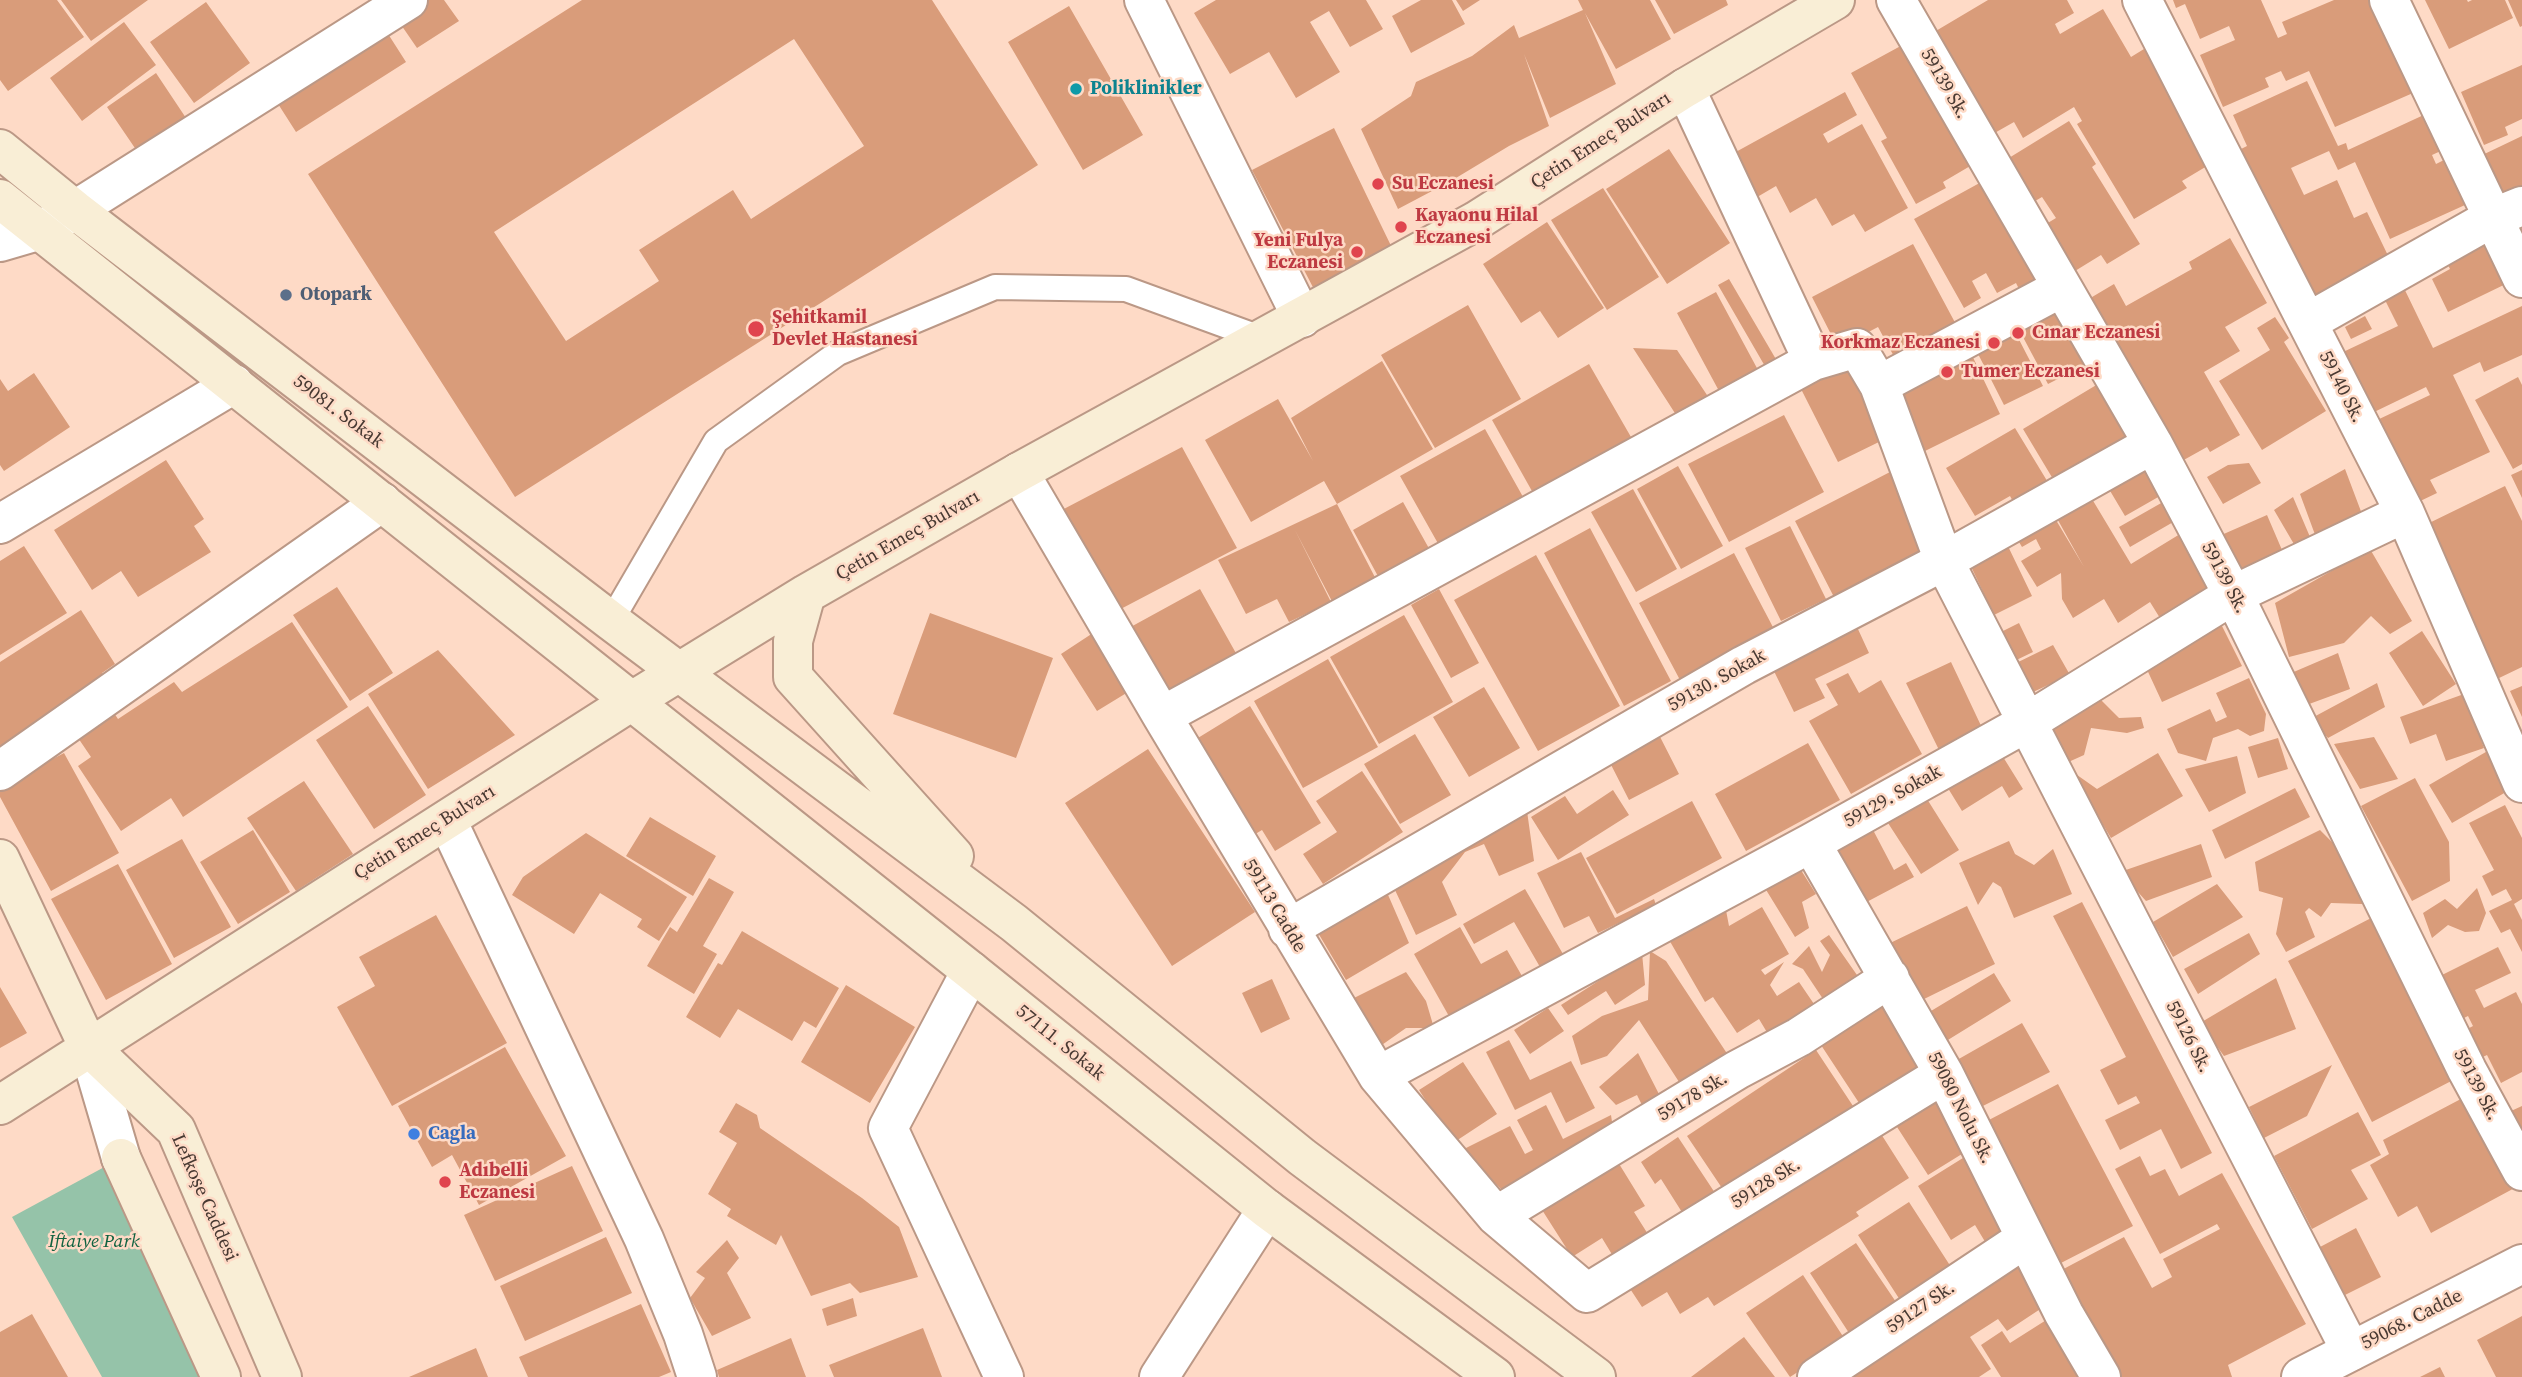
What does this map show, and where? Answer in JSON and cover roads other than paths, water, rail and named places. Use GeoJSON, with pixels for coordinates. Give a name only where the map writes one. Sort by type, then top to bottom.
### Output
{"type":"FeatureCollection","features":[{"type":"Feature","properties":{"kind":"main road","name":"Çetin Emeç Bulvarı"},"geometry":{"type":"LineString","coordinates":[[0,1105],[88,1046],[632,701],[806,594],[1020,472],[1476,221],[1685,88],[1835,0]]}},
{"type":"Feature","properties":{"kind":"main road","name":"59081. Sokak"},"geometry":{"type":"LineString","coordinates":[[0,149],[75,210],[679,673],[1014,923]]}},
{"type":"Feature","properties":{"kind":"main road"},"geometry":{"type":"LineString","coordinates":[[0,199],[632,701]]}},
{"type":"Feature","properties":{"kind":"main road"},"geometry":{"type":"LineString","coordinates":[[806,594],[793,641],[793,677],[1014,923],[1302,1157],[1596,1377]]}},
{"type":"Feature","properties":{"kind":"main road","name":"57111. Sokak"},"geometry":{"type":"LineString","coordinates":[[632,701],[1266,1209],[1495,1377]]}},
{"type":"Feature","properties":{"kind":"main road","name":"Lefkoşe Caddesi"},"geometry":{"type":"LineString","coordinates":[[0,859],[88,1046],[176,1130],[282,1377]]}},
{"type":"Feature","properties":{"kind":"main road","name":"Lefkoşe Caddesi"},"geometry":{"type":"LineString","coordinates":[[121,1158],[220,1377]]}},
{"type":"Feature","properties":{"kind":"street"},"geometry":{"type":"LineString","coordinates":[[0,242],[41,230],[75,210],[408,0]]}},
{"type":"Feature","properties":{"kind":"street"},"geometry":{"type":"LineString","coordinates":[[1144,0],[1302,318]]}},
{"type":"Feature","properties":{"kind":"street","name":"59139 Sk."},"geometry":{"type":"LineString","coordinates":[[1896,0],[2153,444],[2233,595],[2467,1070],[2522,1171]]}},
{"type":"Feature","properties":{"kind":"street","name":"59140 Sk."},"geometry":{"type":"LineString","coordinates":[[2142,0],[2405,513],[2521,781]]}},
{"type":"Feature","properties":{"kind":"street"},"geometry":{"type":"LineString","coordinates":[[2389,0],[2507,212],[2522,278]]}},
{"type":"Feature","properties":{"kind":"street"},"geometry":{"type":"LineString","coordinates":[[1161,716],[1812,361],[1685,88]]}},
{"type":"Feature","properties":{"kind":"street"},"geometry":{"type":"LineString","coordinates":[[2308,322],[2507,212]]}},
{"type":"Feature","properties":{"kind":"street"},"geometry":{"type":"LineString","coordinates":[[1879,384],[2062,288]]}},
{"type":"Feature","properties":{"kind":"street","name":"59126 Sk."},"geometry":{"type":"LineString","coordinates":[[1812,361],[1857,348],[1879,384],[1944,561],[2351,1352]]}},
{"type":"Feature","properties":{"kind":"street"},"geometry":{"type":"LineString","coordinates":[[0,524],[234,384]]}},
{"type":"Feature","properties":{"kind":"street","name":"59130. Sokak"},"geometry":{"type":"LineString","coordinates":[[1288,929],[1744,664],[1944,561],[2153,444]]}},
{"type":"Feature","properties":{"kind":"street","name":"59113 Cadde"},"geometry":{"type":"LineString","coordinates":[[1020,472],[1161,716],[1378,1076],[1496,1216],[1587,1293]]}},
{"type":"Feature","properties":{"kind":"street"},"geometry":{"type":"LineString","coordinates":[[0,771],[382,502]]}},
{"type":"Feature","properties":{"kind":"street","name":"59129. Sokak"},"geometry":{"type":"LineString","coordinates":[[1378,1076],[2026,723],[2233,595],[2405,513]]}},
{"type":"Feature","properties":{"kind":"street"},"geometry":{"type":"LineString","coordinates":[[447,820],[644,1239],[683,1334],[697,1377]]}},
{"type":"Feature","properties":{"kind":"street","name":"59080 Nolu Sk."},"geometry":{"type":"LineString","coordinates":[[1811,842],[1944,1074],[2064,1314],[2101,1377]]}},
{"type":"Feature","properties":{"kind":"street"},"geometry":{"type":"LineString","coordinates":[[971,971],[888,1128],[1004,1377]]}},
{"type":"Feature","properties":{"kind":"street","name":"59178 Sk."},"geometry":{"type":"LineString","coordinates":[[1496,1216],[1737,1070],[1800,1037],[1890,978]]}},
{"type":"Feature","properties":{"kind":"street","name":"Lefkoşe Caddesi"},"geometry":{"type":"LineString","coordinates":[[88,1046],[121,1158]]}},
{"type":"Feature","properties":{"kind":"street","name":"59128 Sk."},"geometry":{"type":"LineString","coordinates":[[1587,1293],[1944,1074]]}},
{"type":"Feature","properties":{"kind":"street"},"geometry":{"type":"LineString","coordinates":[[1159,1377],[1266,1209]]}},
{"type":"Feature","properties":{"kind":"street","name":"59127 Sk."},"geometry":{"type":"LineString","coordinates":[[1817,1377],[2026,1238]]}},
{"type":"Feature","properties":{"kind":"street","name":"59068. Cadde"},"geometry":{"type":"LineString","coordinates":[[2301,1377],[2522,1264]]}},
{"type":"Feature","properties":{"kind":"lane"},"geometry":{"type":"LineString","coordinates":[[611,621],[716,440],[838,353],[995,287],[1126,289],[1263,340]]}},
{"type":"Feature","properties":{"kind":"place","name":"Poliklinikler"},"geometry":{"type":"Point","coordinates":[1076,89]}},
{"type":"Feature","properties":{"kind":"place","name":"Su Eczanesi"},"geometry":{"type":"Point","coordinates":[1378,184]}},
{"type":"Feature","properties":{"kind":"place","name":"Kayaonu Hilal Eczanesi"},"geometry":{"type":"Point","coordinates":[1401,227]}},
{"type":"Feature","properties":{"kind":"place","name":"Yeni Fulya Eczanesi"},"geometry":{"type":"Point","coordinates":[1357,252]}},
{"type":"Feature","properties":{"kind":"place","name":"Otopark"},"geometry":{"type":"Point","coordinates":[286,295]}},
{"type":"Feature","properties":{"kind":"place","name":"Şehitkamil Devlet Hastanesi"},"geometry":{"type":"Point","coordinates":[756,329]}},
{"type":"Feature","properties":{"kind":"place","name":"Cınar Eczanesi"},"geometry":{"type":"Point","coordinates":[2018,333]}},
{"type":"Feature","properties":{"kind":"place","name":"Korkmaz Eczanesi"},"geometry":{"type":"Point","coordinates":[1994,343]}},
{"type":"Feature","properties":{"kind":"place","name":"Tumer Eczanesi"},"geometry":{"type":"Point","coordinates":[1947,372]}},
{"type":"Feature","properties":{"kind":"place","name":"Cagla"},"geometry":{"type":"Point","coordinates":[414,1134]}},
{"type":"Feature","properties":{"kind":"place","name":"Adıbelli Eczanesi"},"geometry":{"type":"Point","coordinates":[445,1182]}},
{"type":"Feature","properties":{"kind":"park label","name":"İftaiye Park"},"geometry":{"type":"Point","coordinates":[94,1242]}}]}
